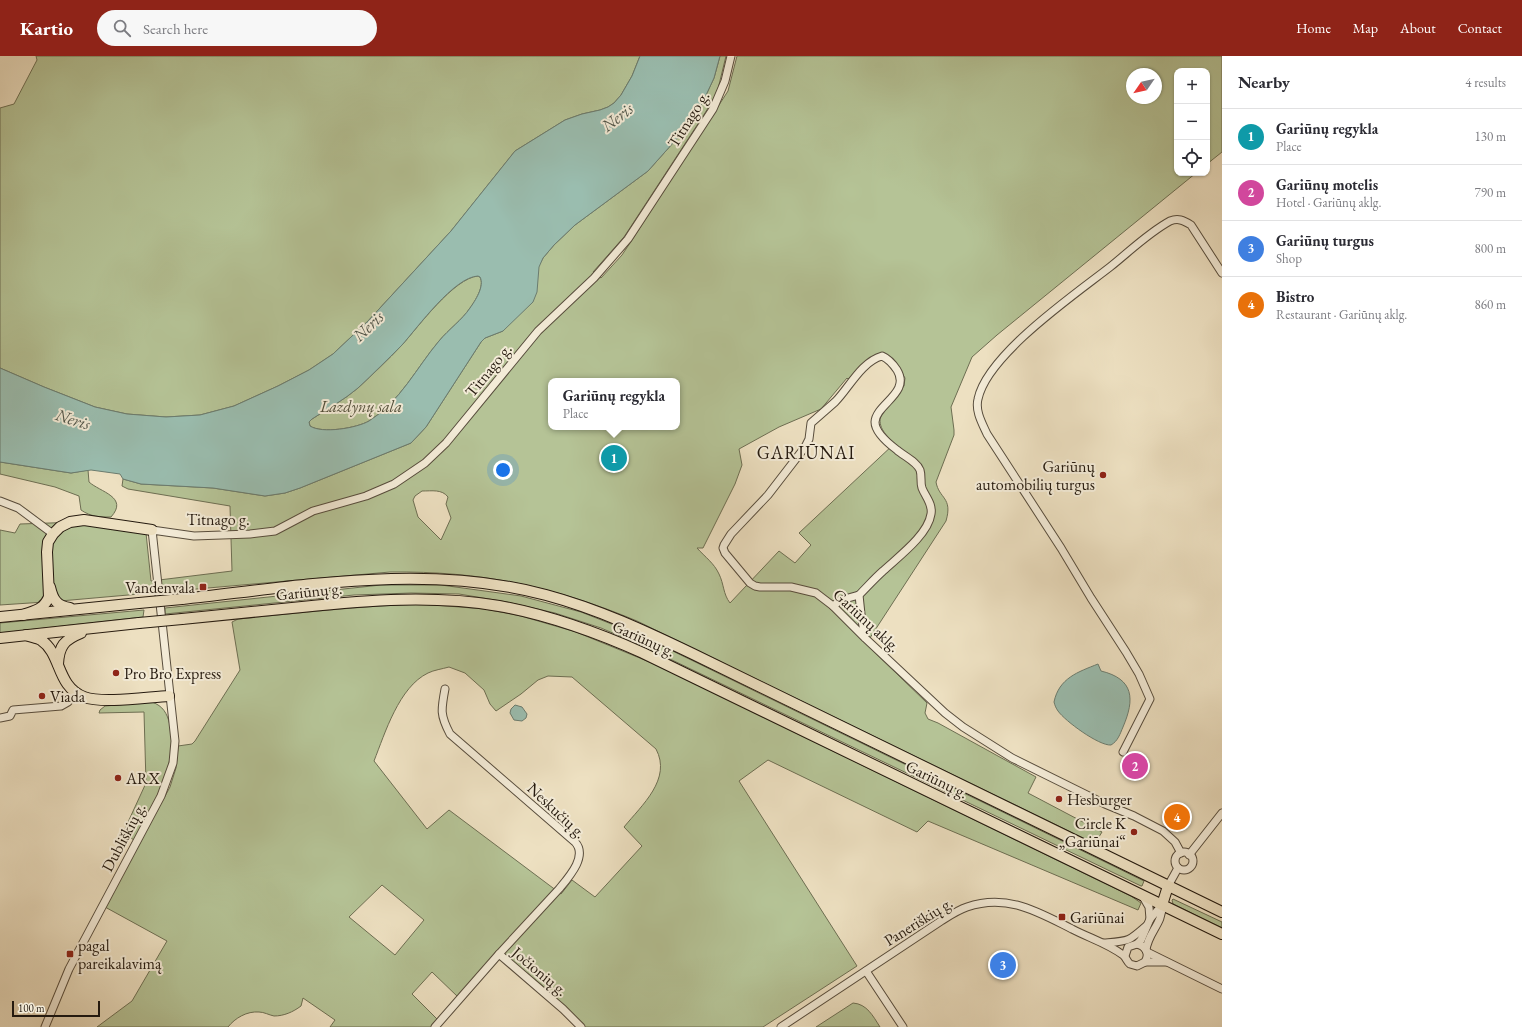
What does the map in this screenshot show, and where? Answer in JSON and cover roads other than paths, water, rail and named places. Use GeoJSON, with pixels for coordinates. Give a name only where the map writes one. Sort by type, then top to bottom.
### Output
{"type":"FeatureCollection","features":[{"type":"Feature","properties":{"kind":"highway"},"geometry":{"type":"LineString","coordinates":[[23,615],[38,610],[46,603],[49,597],[48,542],[60,527],[70,522],[84,520],[152,530]]}},
{"type":"Feature","properties":{"kind":"highway","name":"Gariūnų g."},"geometry":{"type":"LineString","coordinates":[[0,617],[325,583],[410,578],[470,582],[509,587],[545,595],[578,604],[628,623],[1222,912]]}},
{"type":"Feature","properties":{"kind":"highway"},"geometry":{"type":"LineString","coordinates":[[49,579],[56,603],[62,606],[80,609]]}},
{"type":"Feature","properties":{"kind":"highway","name":"Gariūnų g."},"geometry":{"type":"LineString","coordinates":[[0,638],[336,603],[414,599],[466,602],[498,606],[558,620],[613,639],[643,653],[1222,934]]}},
{"type":"Feature","properties":{"kind":"highway"},"geometry":{"type":"LineString","coordinates":[[58,664],[60,648],[66,641],[71,637],[90,629]]}},
{"type":"Feature","properties":{"kind":"highway"},"geometry":{"type":"LineString","coordinates":[[26,635],[39,639],[45,644],[58,664],[65,683],[76,693],[84,697],[101,700],[169,696]]}},
{"type":"Feature","properties":{"kind":"highway"},"geometry":{"type":"LineString","coordinates":[[1086,846],[1099,843]]}},
{"type":"Feature","properties":{"kind":"highway"},"geometry":{"type":"LineString","coordinates":[[1162,905],[1168,886]]}},
{"type":"Feature","properties":{"kind":"street","name":"Titnago g."},"geometry":{"type":"LineString","coordinates":[[152,530],[194,536],[250,534],[275,531],[325,507],[366,496],[394,484],[425,463],[455,433],[538,331],[594,278],[628,239],[713,109],[725,81],[731,56]]}},
{"type":"Feature","properties":{"kind":"street"},"geometry":{"type":"LineString","coordinates":[[1123,752],[1150,699],[1139,674],[1126,652],[987,434],[977,410],[978,400],[982,387],[989,375],[1016,343],[1060,306],[1170,221],[1176,219],[1184,221],[1190,225],[1222,273]]}},
{"type":"Feature","properties":{"kind":"street","name":"Gariūnų aklg."},"geometry":{"type":"LineString","coordinates":[[859,595],[920,535],[929,521],[931,514],[930,503],[922,488],[920,470],[889,444],[877,428],[875,422],[877,416],[900,386],[901,379],[892,362],[882,356],[876,358],[852,379],[835,402],[811,423],[809,439],[805,448],[768,495],[731,534],[723,548],[725,554],[750,583],[755,586],[784,586],[804,589],[816,593],[833,606],[945,713],[963,727],[1012,758],[1105,804],[1163,830],[1175,842],[1181,853]]}},
{"type":"Feature","properties":{"kind":"street"},"geometry":{"type":"LineString","coordinates":[[0,500],[18,508],[53,534]]}},
{"type":"Feature","properties":{"kind":"street","name":"Dubliškių g."},"geometry":{"type":"LineString","coordinates":[[45,1027],[69,969],[167,783],[173,763],[175,740],[152,530]]}},
{"type":"Feature","properties":{"kind":"street"},"geometry":{"type":"LineString","coordinates":[[833,606],[841,600],[859,595],[865,638]]}},
{"type":"Feature","properties":{"kind":"street","name":"Neskučių g."},"geometry":{"type":"LineString","coordinates":[[445,690],[441,709],[443,720],[450,734],[579,846],[580,856],[568,878],[499,954]]}},
{"type":"Feature","properties":{"kind":"street"},"geometry":{"type":"LineString","coordinates":[[0,718],[10,716],[13,710],[61,706],[68,702],[76,693]]}},
{"type":"Feature","properties":{"kind":"street"},"geometry":{"type":"LineString","coordinates":[[1189,855],[1222,813]]}},
{"type":"Feature","properties":{"kind":"street"},"geometry":{"type":"LineString","coordinates":[[1181,853],[1189,855],[1192,862],[1190,867],[1183,870],[1178,868],[1175,864],[1175,858],[1181,853]]}},
{"type":"Feature","properties":{"kind":"street"},"geometry":{"type":"LineString","coordinates":[[1168,886],[1178,868]]}},
{"type":"Feature","properties":{"kind":"street"},"geometry":{"type":"LineString","coordinates":[[1142,895],[1148,907],[1150,919]]}},
{"type":"Feature","properties":{"kind":"street","name":"Paneriškių g."},"geometry":{"type":"LineString","coordinates":[[781,1027],[954,913],[968,907],[982,904],[1020,904],[1075,931],[1104,943],[1125,956],[1128,962],[1133,966],[1140,966],[1145,962]]}},
{"type":"Feature","properties":{"kind":"street"},"geometry":{"type":"LineString","coordinates":[[1104,943],[1119,947],[1128,947],[1137,944],[1144,935],[1146,926],[1150,919],[1162,905]]}},
{"type":"Feature","properties":{"kind":"street"},"geometry":{"type":"LineString","coordinates":[[1162,905],[1160,922],[1148,941],[1145,962],[1166,962]]}},
{"type":"Feature","properties":{"kind":"street"},"geometry":{"type":"LineString","coordinates":[[1104,943],[1131,939],[1146,926]]}},
{"type":"Feature","properties":{"kind":"street"},"geometry":{"type":"LineString","coordinates":[[1137,944],[1166,962],[1222,989]]}},
{"type":"Feature","properties":{"kind":"street"},"geometry":{"type":"LineString","coordinates":[[1125,956],[1128,947]]}},
{"type":"Feature","properties":{"kind":"street","name":"Jočionių g."},"geometry":{"type":"LineString","coordinates":[[435,1027],[499,954],[563,1009],[581,1027]]}},
{"type":"Feature","properties":{"kind":"street"},"geometry":{"type":"LineString","coordinates":[[866,971],[903,1027]]}},
{"type":"Feature","properties":{"kind":"water","name":"Neris"},"geometry":{"type":"Polygon","coordinates":[[[640,56],[720,56],[714,78],[700,108],[681,134],[648,171],[575,225],[554,245],[543,258],[539,267],[537,292],[533,302],[503,331],[485,338],[481,342],[426,427],[411,443],[300,488],[285,493],[265,496],[213,488],[141,484],[123,479],[120,474],[91,470],[71,473],[0,462],[0,368],[95,407],[127,414],[166,417],[200,415],[234,406],[309,370],[333,354],[368,321],[451,231],[515,151],[565,120],[608,107],[621,95],[632,76],[640,56]],[[478,276],[468,279],[458,285],[437,304],[402,345],[358,388],[312,419],[309,422],[310,426],[323,430],[348,428],[364,424],[380,413],[399,394],[439,341],[470,308],[480,289],[480,277],[478,276]]]}},
{"type":"Feature","properties":{"kind":"water"},"geometry":{"type":"Polygon","coordinates":[[[1098,664],[1101,671],[1120,679],[1126,685],[1129,692],[1130,699],[1127,717],[1118,737],[1111,745],[1099,742],[1075,726],[1058,711],[1054,702],[1060,687],[1070,677],[1098,664]]]}},
{"type":"Feature","properties":{"kind":"water"},"geometry":{"type":"Polygon","coordinates":[[[515,705],[522,707],[527,714],[526,718],[522,721],[514,720],[510,713],[511,709],[515,705]]]}},
{"type":"Feature","properties":{"kind":"place","name":"Gariūnų regykla"},"geometry":{"type":"Point","coordinates":[614,458]}},
{"type":"Feature","properties":{"kind":"place","name":"Gariūnų automobilių turgus"},"geometry":{"type":"Point","coordinates":[1103,475]}},
{"type":"Feature","properties":{"kind":"place","name":"Vandenvala"},"geometry":{"type":"Point","coordinates":[203,587]}},
{"type":"Feature","properties":{"kind":"place","name":"Pro Bro Express"},"geometry":{"type":"Point","coordinates":[116,673]}},
{"type":"Feature","properties":{"kind":"place","name":"Viada"},"geometry":{"type":"Point","coordinates":[42,696]}},
{"type":"Feature","properties":{"kind":"place","name":"Gariūnų motelis"},"geometry":{"type":"Point","coordinates":[1135,766]}},
{"type":"Feature","properties":{"kind":"place","name":"ARX"},"geometry":{"type":"Point","coordinates":[118,778]}},
{"type":"Feature","properties":{"kind":"place","name":"Hesburger"},"geometry":{"type":"Point","coordinates":[1059,799]}},
{"type":"Feature","properties":{"kind":"place","name":"Bistro"},"geometry":{"type":"Point","coordinates":[1177,817]}},
{"type":"Feature","properties":{"kind":"place","name":"Circle K „Gariūnai“"},"geometry":{"type":"Point","coordinates":[1134,832]}},
{"type":"Feature","properties":{"kind":"place","name":"Gariūnai"},"geometry":{"type":"Point","coordinates":[1062,917]}},
{"type":"Feature","properties":{"kind":"place","name":"pagal pareikalavimą"},"geometry":{"type":"Point","coordinates":[70,954]}},
{"type":"Feature","properties":{"kind":"place","name":"Gariūnų turgus"},"geometry":{"type":"Point","coordinates":[1003,965]}},
{"type":"Feature","properties":{"kind":"district","name":"GARIŪNAI"},"geometry":{"type":"Point","coordinates":[806,453]}},
{"type":"Feature","properties":{"kind":"park label","name":"Lazdynų sala"},"geometry":{"type":"Point","coordinates":[361,406]}}]}
